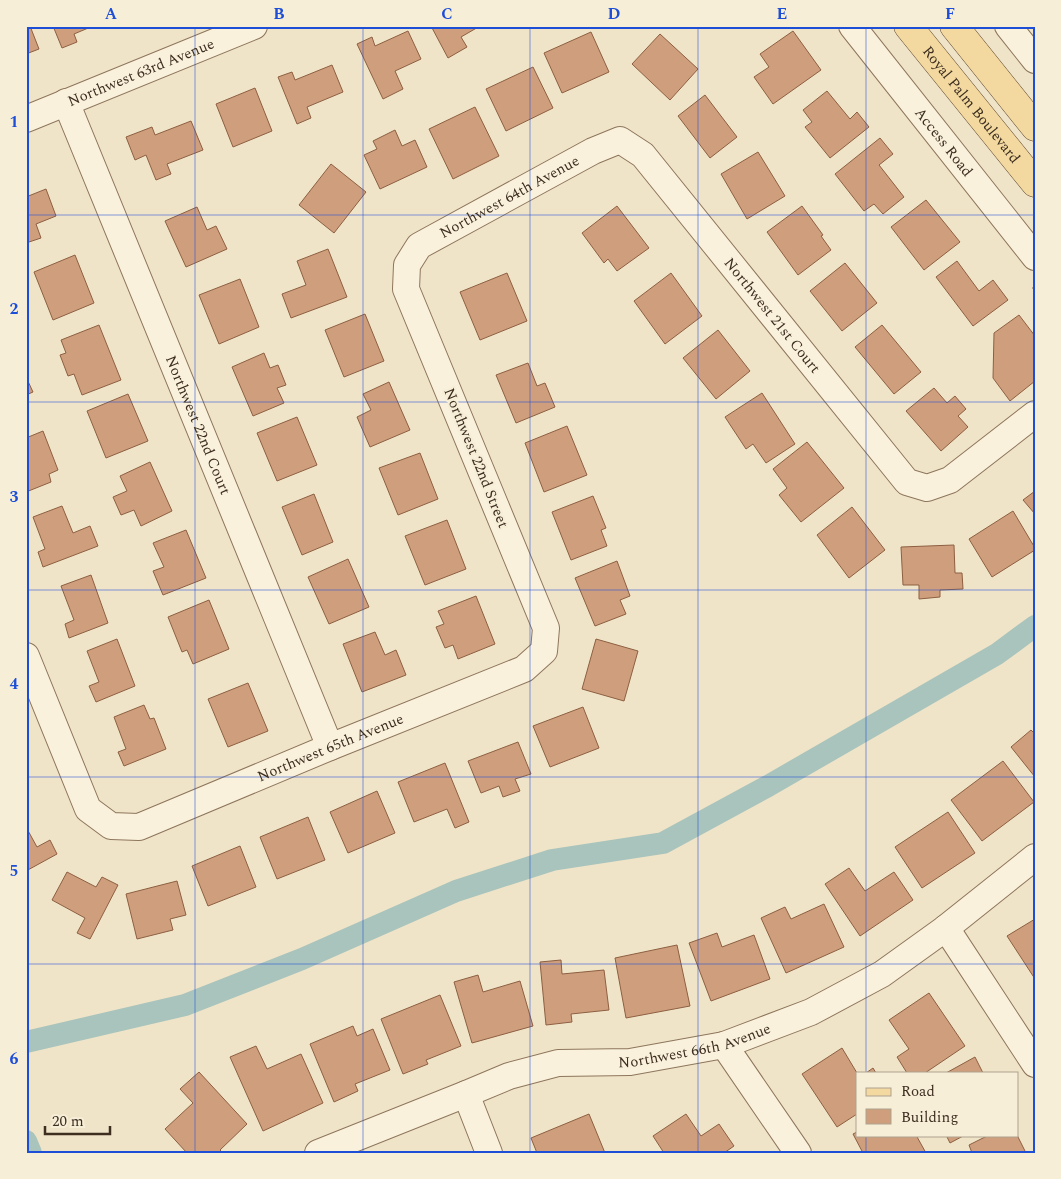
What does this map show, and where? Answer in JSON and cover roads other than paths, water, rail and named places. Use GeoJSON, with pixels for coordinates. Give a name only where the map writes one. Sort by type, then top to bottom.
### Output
{"type":"FeatureCollection","features":[{"type":"Feature","properties":{"kind":"main road","name":"Royal Palm Boulevard"},"geometry":{"type":"LineString","coordinates":[[908,26],[1035,183]]}},
{"type":"Feature","properties":{"kind":"main road"},"geometry":{"type":"LineString","coordinates":[[954,26],[1035,127]]}},
{"type":"Feature","properties":{"kind":"street","name":"Northwest 63rd Avenue"},"geometry":{"type":"LineString","coordinates":[[26,119],[254,26]]}},
{"type":"Feature","properties":{"kind":"street","name":"Access Road"},"geometry":{"type":"LineString","coordinates":[[852,26],[1035,257]]}},
{"type":"Feature","properties":{"kind":"street"},"geometry":{"type":"LineString","coordinates":[[1008,26],[1035,60]]}},
{"type":"Feature","properties":{"kind":"street","name":"Northwest 22nd Court"},"geometry":{"type":"LineString","coordinates":[[66,102],[330,747]]}},
{"type":"Feature","properties":{"kind":"street","name":"Northwest 64th Avenue"},"geometry":{"type":"LineString","coordinates":[[406,265],[419,246],[593,151],[620,140]]}},
{"type":"Feature","properties":{"kind":"street","name":"Northwest 21st Court"},"geometry":{"type":"LineString","coordinates":[[620,140],[643,155],[907,482],[927,488],[950,480],[1035,414]]}},
{"type":"Feature","properties":{"kind":"street","name":"Northwest 22nd Street"},"geometry":{"type":"LineString","coordinates":[[406,265],[406,290],[546,628],[544,651]]}},
{"type":"Feature","properties":{"kind":"street","name":"Northwest 65th Avenue"},"geometry":{"type":"LineString","coordinates":[[26,656],[88,809],[110,826],[139,827],[524,669],[544,651]]}},
{"type":"Feature","properties":{"kind":"street","name":"Northwest 66th Avenue"},"geometry":{"type":"LineString","coordinates":[[318,1153],[509,1076],[558,1063],[630,1062],[724,1045],[811,1012],[882,974],[946,928],[1035,857]]}},
{"type":"Feature","properties":{"kind":"street"},"geometry":{"type":"LineString","coordinates":[[946,928],[1035,1064]]}},
{"type":"Feature","properties":{"kind":"street"},"geometry":{"type":"LineString","coordinates":[[724,1045],[798,1153]]}},
{"type":"Feature","properties":{"kind":"street"},"geometry":{"type":"LineString","coordinates":[[466,1094],[490,1153]]}},
{"type":"Feature","properties":{"kind":"waterway"},"geometry":{"type":"LineString","coordinates":[[26,1042],[185,1005],[302,959],[456,891],[552,860],[663,843],[768,786],[997,654],[1035,626]]}},
{"type":"Feature","properties":{"kind":"waterway"},"geometry":{"type":"LineString","coordinates":[[26,1141],[31,1153]]}}]}
